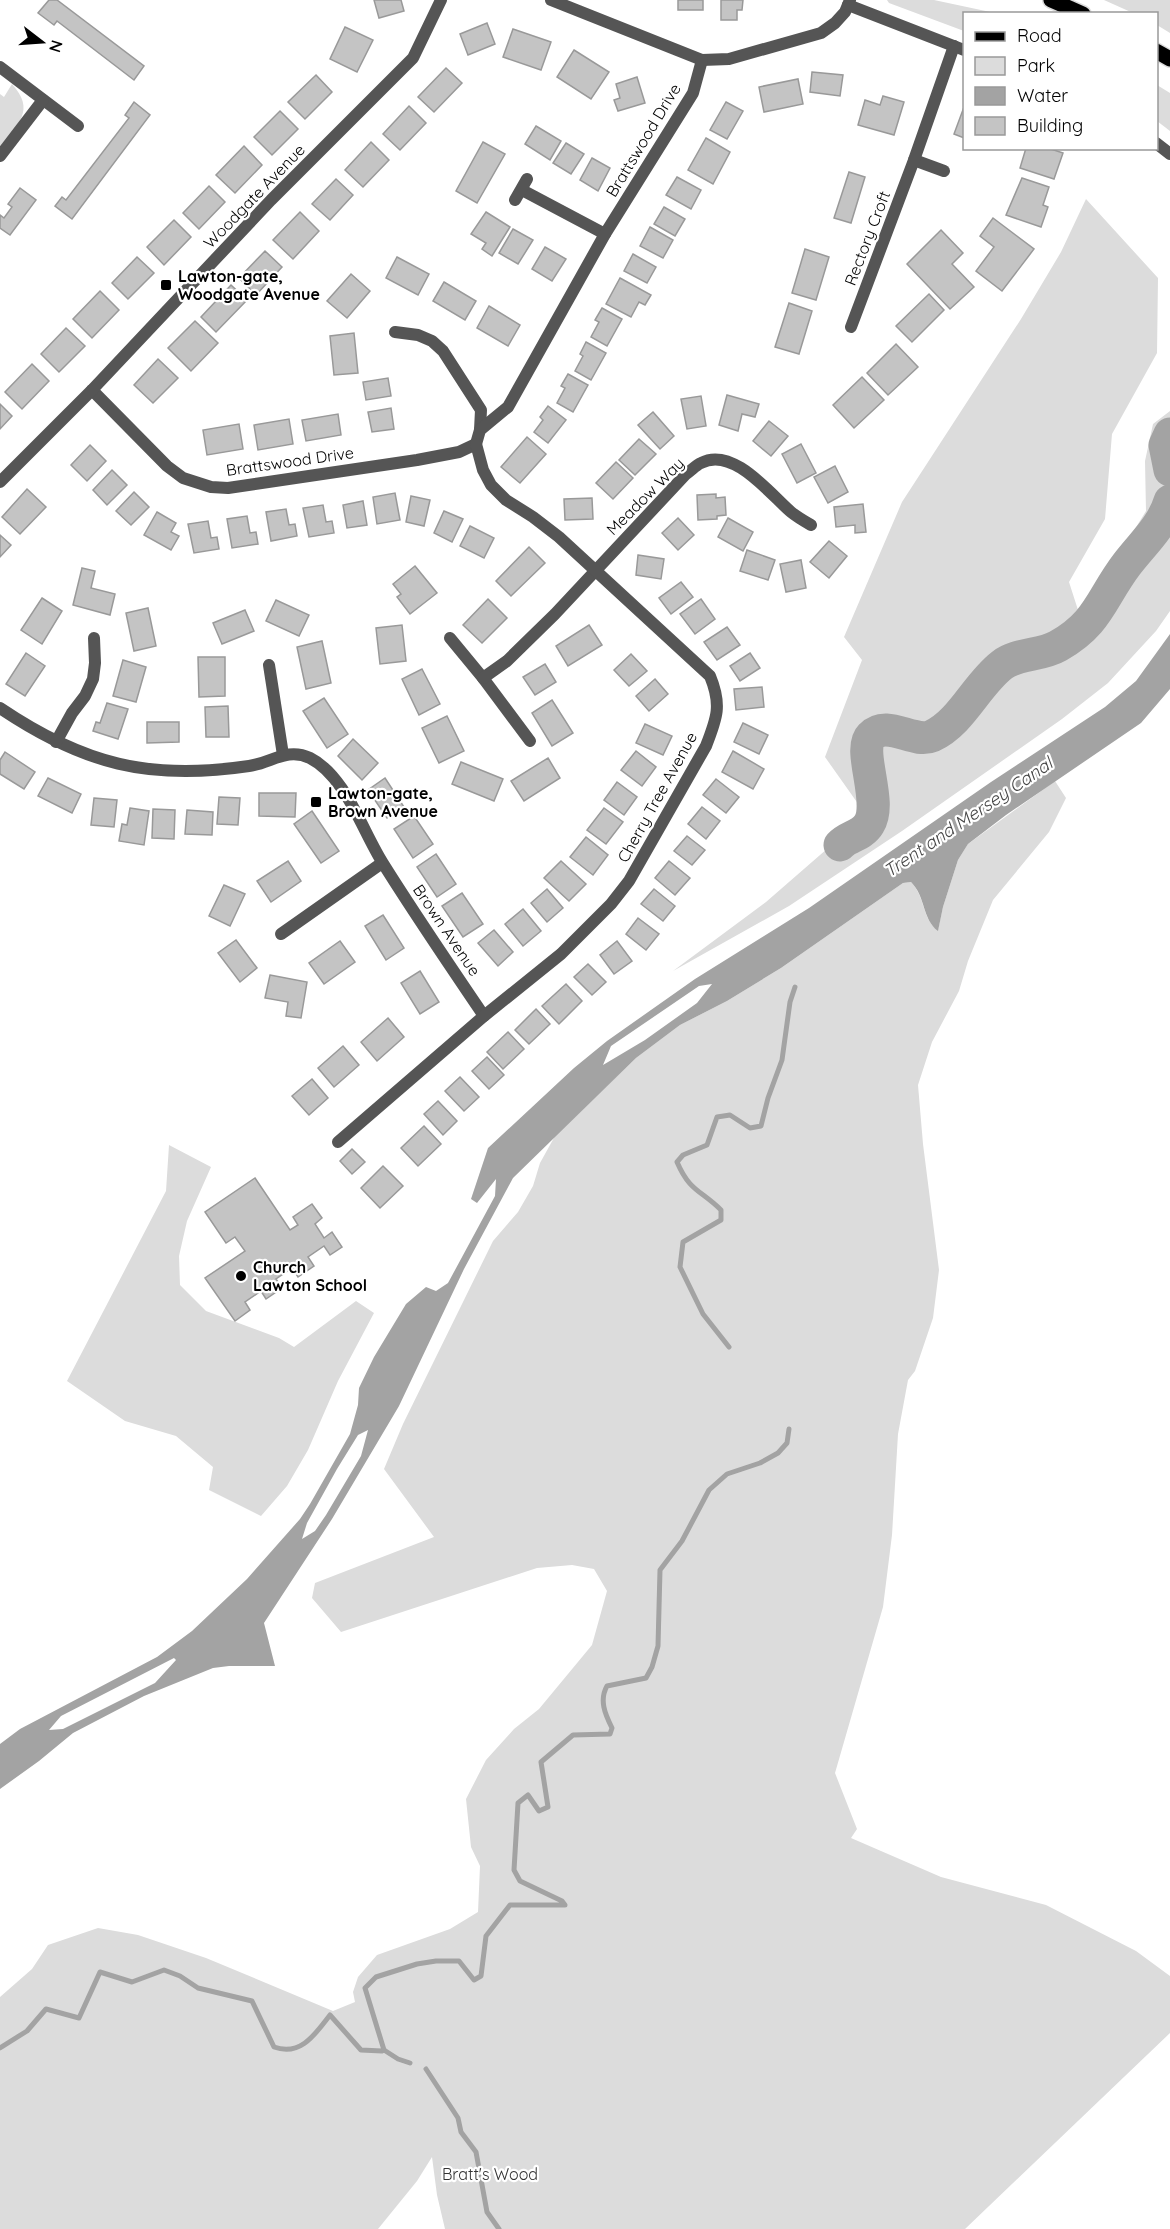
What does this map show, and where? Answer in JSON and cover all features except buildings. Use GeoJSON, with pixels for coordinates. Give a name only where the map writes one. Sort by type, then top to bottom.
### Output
{"type":"FeatureCollection","features":[{"type":"Feature","properties":{"kind":"main road"},"geometry":{"type":"LineString","coordinates":[[1051,0],[1078,12]]}},
{"type":"Feature","properties":{"kind":"street","name":"Woodgate Avenue"},"geometry":{"type":"LineString","coordinates":[[0,482],[92,390],[270,200],[413,58],[441,0]]}},
{"type":"Feature","properties":{"kind":"street"},"geometry":{"type":"LineString","coordinates":[[551,0],[702,60],[729,59],[821,33],[835,23],[849,3],[959,48]]}},
{"type":"Feature","properties":{"kind":"street","name":"Rectory Croft"},"geometry":{"type":"LineString","coordinates":[[851,327],[959,48]]}},
{"type":"Feature","properties":{"kind":"street","name":"Brattswood Drive"},"geometry":{"type":"LineString","coordinates":[[480,430],[508,407],[605,234],[693,93],[702,60]]}},
{"type":"Feature","properties":{"kind":"street"},"geometry":{"type":"LineString","coordinates":[[0,67],[78,126]]}},
{"type":"Feature","properties":{"kind":"street"},"geometry":{"type":"LineString","coordinates":[[0,156],[43,100]]}},
{"type":"Feature","properties":{"kind":"street"},"geometry":{"type":"LineString","coordinates":[[1158,145],[1170,154]]}},
{"type":"Feature","properties":{"kind":"street"},"geometry":{"type":"LineString","coordinates":[[914,160],[944,171]]}},
{"type":"Feature","properties":{"kind":"street"},"geometry":{"type":"LineString","coordinates":[[521,190],[605,234]]}},
{"type":"Feature","properties":{"kind":"street"},"geometry":{"type":"LineString","coordinates":[[395,332],[418,335],[432,341],[443,351],[481,410],[480,430],[476,444]]}},
{"type":"Feature","properties":{"kind":"street","name":"Brattswood Drive"},"geometry":{"type":"LineString","coordinates":[[92,390],[167,466],[183,478],[211,487],[228,488],[417,460],[459,452],[476,444]]}},
{"type":"Feature","properties":{"kind":"street","name":"Cherry Tree Avenue"},"geometry":{"type":"LineString","coordinates":[[338,1142],[561,954],[611,904],[628,880],[706,746],[715,724],[718,707],[717,691],[710,676],[559,537],[506,500],[491,485],[483,470],[476,444]]}},
{"type":"Feature","properties":{"kind":"street","name":"Meadow Way"},"geometry":{"type":"LineString","coordinates":[[483,678],[507,661],[686,474],[702,462],[717,460],[731,463],[745,470],[793,514],[811,525]]}},
{"type":"Feature","properties":{"kind":"street"},"geometry":{"type":"LineString","coordinates":[[56,742],[93,679],[94,638]]}},
{"type":"Feature","properties":{"kind":"street"},"geometry":{"type":"LineString","coordinates":[[450,638],[530,741]]}},
{"type":"Feature","properties":{"kind":"street"},"geometry":{"type":"LineString","coordinates":[[269,665],[283,755]]}},
{"type":"Feature","properties":{"kind":"street","name":"Brown Avenue"},"geometry":{"type":"LineString","coordinates":[[0,708],[36,732],[56,742],[93,757],[134,768],[162,772],[195,771],[252,766],[283,755],[296,754],[311,759],[330,774],[351,802],[382,862],[484,1017]]}},
{"type":"Feature","properties":{"kind":"street"},"geometry":{"type":"LineString","coordinates":[[281,934],[382,862]]}},
{"type":"Feature","properties":{"kind":"green space"},"geometry":{"type":"Polygon","coordinates":[[[887,0],[934,0],[990,12],[963,12],[963,31],[889,3],[887,0]]]}},
{"type":"Feature","properties":{"kind":"green space"},"geometry":{"type":"Polygon","coordinates":[[[1104,0],[1170,0],[1170,33],[1158,26],[1158,12],[1131,12],[1104,0]]]}},
{"type":"Feature","properties":{"kind":"green space"},"geometry":{"type":"Polygon","coordinates":[[[12,84],[23,102],[22,117],[0,147],[0,94],[4,97],[12,84]]]}},
{"type":"Feature","properties":{"kind":"green space"},"geometry":{"type":"Polygon","coordinates":[[[1158,86],[1170,93],[1170,131],[1158,122],[1158,86]]]}},
{"type":"Feature","properties":{"kind":"green space"},"geometry":{"type":"Polygon","coordinates":[[[1086,199],[1158,278],[1157,353],[1112,434],[1105,519],[1069,582],[1078,610],[1111,568],[1146,511],[1145,461],[1153,424],[1170,411],[1170,611],[1156,631],[1108,683],[1062,719],[902,831],[789,906],[673,971],[766,902],[866,815],[825,757],[862,660],[844,637],[902,502],[1021,319],[1061,252],[1086,199]]]}},
{"type":"Feature","properties":{"kind":"green space","name":"Bratt's Wood"},"geometry":{"type":"Polygon","coordinates":[[[1055,781],[1066,798],[1049,832],[993,900],[968,961],[959,991],[932,1042],[918,1085],[939,1270],[933,1318],[915,1371],[908,1380],[898,1434],[892,1535],[883,1607],[835,1773],[857,1829],[851,1838],[941,1877],[1046,1905],[1136,1951],[1170,1976],[1170,2033],[965,2229],[445,2229],[437,2195],[432,2157],[417,2181],[378,2229],[0,2229],[0,1997],[32,1969],[48,1945],[98,1928],[138,1935],[206,1958],[333,2011],[355,2002],[353,1992],[358,1977],[377,1955],[450,1929],[478,1912],[480,1866],[471,1847],[466,1799],[486,1760],[514,1729],[539,1709],[592,1645],[607,1591],[594,1569],[572,1565],[537,1568],[341,1632],[312,1598],[315,1583],[434,1537],[384,1469],[403,1424],[493,1241],[518,1212],[533,1186],[540,1163],[555,1136],[636,1058],[680,1025],[727,1001],[781,968],[903,883],[911,882],[916,888],[929,921],[938,930],[958,860],[968,844],[1055,781]]]}},
{"type":"Feature","properties":{"kind":"green space"},"geometry":{"type":"Polygon","coordinates":[[[169,1145],[211,1167],[187,1221],[179,1256],[180,1285],[206,1311],[279,1338],[294,1347],[356,1301],[374,1313],[338,1381],[308,1450],[287,1486],[261,1516],[209,1490],[213,1467],[176,1436],[125,1421],[67,1381],[166,1191],[169,1145]]]}},
{"type":"Feature","properties":{"kind":"water","name":"Trent and Mersey Canal"},"geometry":{"type":"Polygon","coordinates":[[[1170,634],[1170,689],[1141,723],[1006,815],[968,844],[958,860],[938,931],[929,920],[916,888],[911,882],[903,883],[781,968],[727,1001],[680,1025],[636,1058],[513,1178],[464,1269],[399,1406],[332,1519],[264,1623],[275,1666],[213,1668],[144,1696],[73,1733],[0,1789],[0,1744],[20,1729],[157,1657],[192,1631],[247,1579],[300,1519],[350,1434],[358,1405],[359,1388],[374,1357],[406,1304],[426,1287],[436,1291],[448,1283],[495,1196],[496,1179],[477,1203],[471,1199],[488,1148],[574,1068],[607,1041],[695,979],[809,908],[991,782],[1105,707],[1136,681],[1170,634]],[[712,984],[699,986],[611,1046],[603,1065],[645,1040],[697,1003],[712,984]],[[368,1430],[358,1435],[307,1523],[302,1539],[315,1531],[361,1456],[368,1430]],[[174,1658],[61,1716],[49,1730],[63,1729],[155,1683],[176,1660],[174,1658]]]}},
{"type":"Feature","properties":{"kind":"waterway"},"geometry":{"type":"LineString","coordinates":[[1170,434],[1165,445],[1170,470]]}},
{"type":"Feature","properties":{"kind":"waterway"},"geometry":{"type":"LineString","coordinates":[[840,845],[866,828],[873,814],[867,753],[867,743],[871,736],[877,731],[885,730],[917,737],[932,736],[952,722],[1002,665],[1015,658],[1044,652],[1072,637],[1091,619],[1118,576],[1157,527],[1170,501]]}},
{"type":"Feature","properties":{"kind":"waterway"},"geometry":{"type":"LineString","coordinates":[[729,1347],[703,1314],[680,1267],[683,1242],[721,1220],[721,1210],[691,1185],[677,1162],[683,1155],[707,1145],[717,1117],[730,1115],[750,1128],[761,1126],[768,1098],[782,1060],[790,1002],[795,987]]}},
{"type":"Feature","properties":{"kind":"waterway"},"geometry":{"type":"LineString","coordinates":[[0,2048],[27,2031],[46,2009],[79,2018],[100,1972],[132,1982],[164,1970],[180,1976],[198,1988],[252,2001],[274,2047],[292,2049],[300,2046],[313,2036],[330,2015],[361,2050],[382,2051],[384,2050],[365,1988],[376,1977],[417,1964],[436,1961],[459,1961],[474,1980],[481,1976],[486,1936],[510,1905],[565,1905],[562,1901],[520,1881],[514,1870],[518,1803],[528,1795],[539,1811],[548,1807],[541,1762],[573,1735],[610,1734],[612,1728],[603,1702],[607,1686],[646,1678],[652,1667],[658,1646],[660,1570],[682,1541],[709,1490],[727,1474],[760,1463],[778,1453],[787,1443],[789,1429]]}},
{"type":"Feature","properties":{"kind":"waterway"},"geometry":{"type":"LineString","coordinates":[[384,2050],[410,2063]]}},
{"type":"Feature","properties":{"kind":"waterway"},"geometry":{"type":"LineString","coordinates":[[426,2069],[458,2118],[461,2132],[476,2152],[487,2212],[499,2229]]}},
{"type":"Feature","properties":{"kind":"place","name":"Lawton-gate, Woodgate Avenue"},"geometry":{"type":"Point","coordinates":[166,285]}},
{"type":"Feature","properties":{"kind":"place","name":"Lawton-gate, Brown Avenue"},"geometry":{"type":"Point","coordinates":[316,802]}},
{"type":"Feature","properties":{"kind":"place","name":"Church Lawton School"},"geometry":{"type":"Point","coordinates":[241,1276]}}]}
